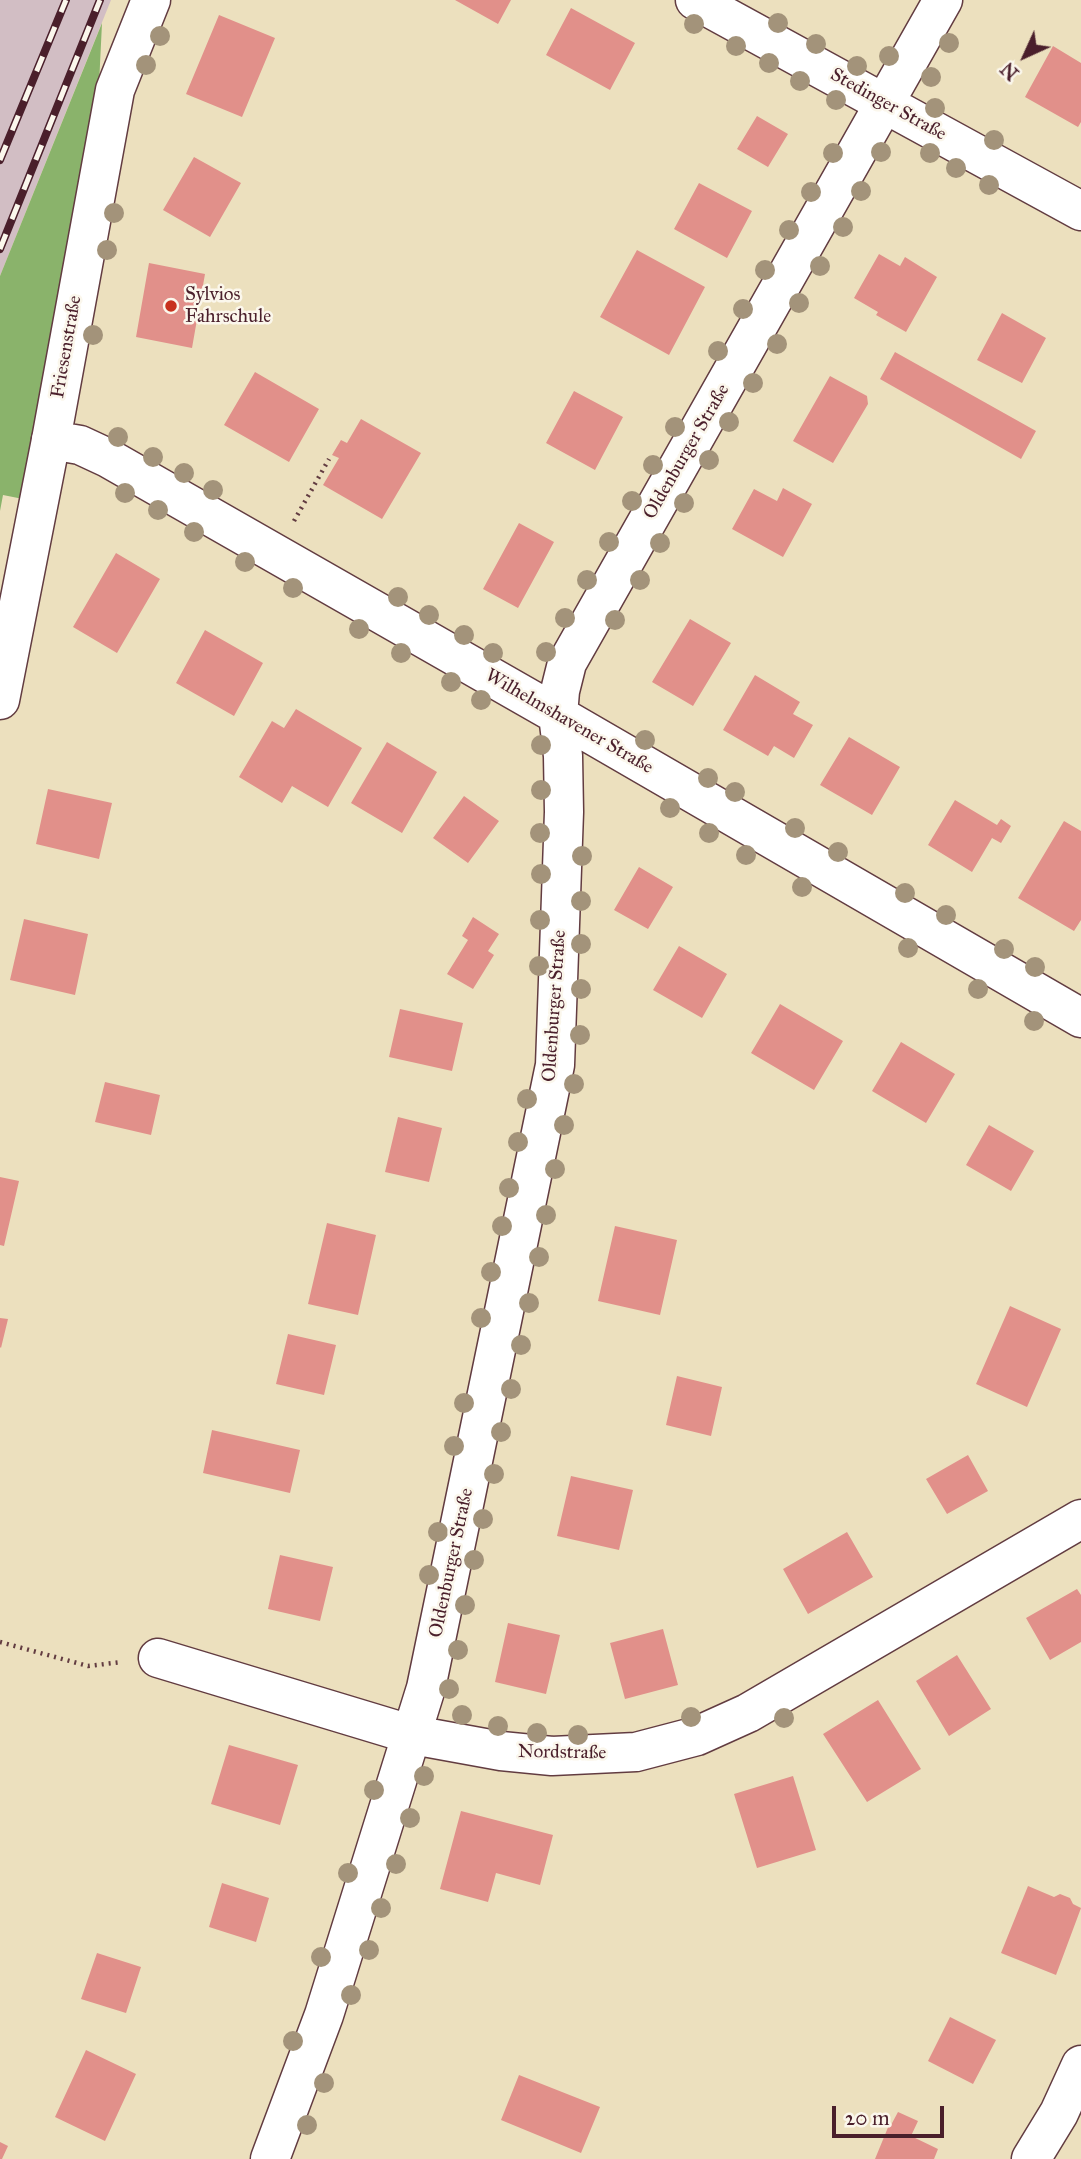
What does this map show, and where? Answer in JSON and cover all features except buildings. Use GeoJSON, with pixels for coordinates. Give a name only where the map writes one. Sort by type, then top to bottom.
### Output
{"type":"FeatureCollection","features":[{"type":"Feature","properties":{"kind":"street","name":"Friesenstraße"},"geometry":{"type":"LineString","coordinates":[[0,700],[115,90],[151,0]]}},
{"type":"Feature","properties":{"kind":"street","name":"Stedinger Straße"},"geometry":{"type":"LineString","coordinates":[[695,0],[1081,211]]}},
{"type":"Feature","properties":{"kind":"street","name":"Oldenburger Straße"},"geometry":{"type":"LineString","coordinates":[[270,2159],[324,2015],[426,1688],[555,1065],[564,812],[563,756],[558,715],[560,691],[567,663],[943,0]]}},
{"type":"Feature","properties":{"kind":"street","name":"Wilhelmshavener Straße"},"geometry":{"type":"LineString","coordinates":[[51,440],[80,445],[98,453],[1081,1018]]}},
{"type":"Feature","properties":{"kind":"street","name":"Nordstraße"},"geometry":{"type":"LineString","coordinates":[[158,1658],[413,1735],[501,1751],[552,1756],[636,1752],[698,1736],[748,1713],[1081,1519]]}},
{"type":"Feature","properties":{"kind":"street"},"geometry":{"type":"LineString","coordinates":[[1031,2159],[1059,2113],[1081,2065]]}},
{"type":"Feature","properties":{"kind":"path"},"geometry":{"type":"LineString","coordinates":[[293,522],[329,459]]}},
{"type":"Feature","properties":{"kind":"path"},"geometry":{"type":"LineString","coordinates":[[0,1642],[88,1666],[158,1658]]}},
{"type":"Feature","properties":{"kind":"shaded area"},"geometry":{"type":"Polygon","coordinates":[[[0,0],[111,0],[0,276],[0,0]]]}},
{"type":"Feature","properties":{"kind":"green space"},"geometry":{"type":"Polygon","coordinates":[[[102,23],[99,85],[23,499],[3,495],[0,511],[0,276],[102,23]]]}},
{"type":"Feature","properties":{"kind":"railway"},"geometry":{"type":"LineString","coordinates":[[0,160],[66,0]]}},
{"type":"Feature","properties":{"kind":"railway"},"geometry":{"type":"LineString","coordinates":[[0,249],[100,0]]}},
{"type":"Feature","properties":{"kind":"place","name":"Sylvios Fahrschule"},"geometry":{"type":"Point","coordinates":[171,306]}}]}
